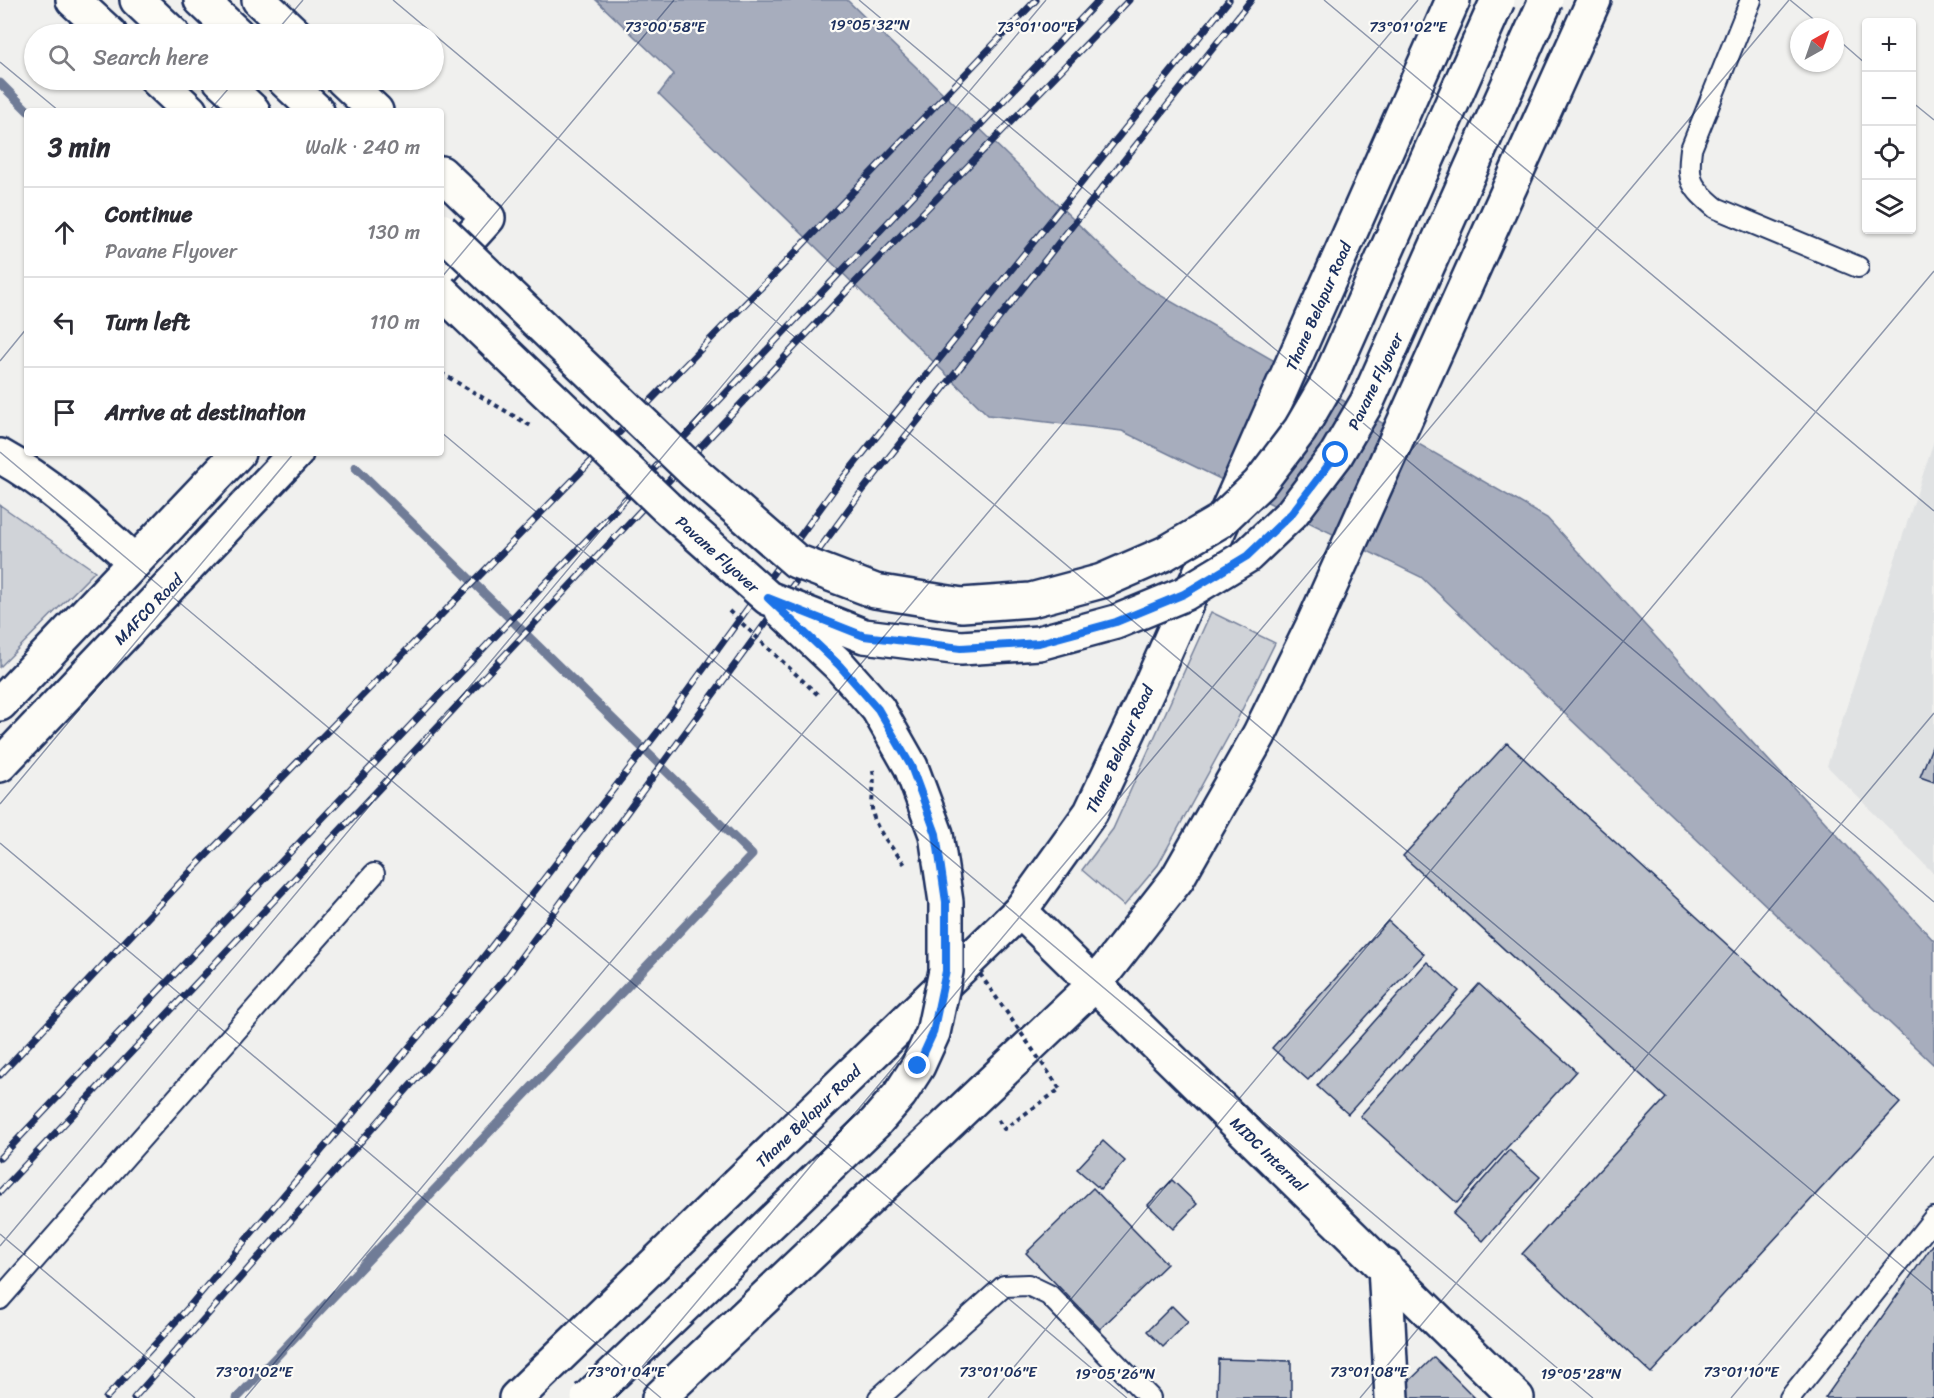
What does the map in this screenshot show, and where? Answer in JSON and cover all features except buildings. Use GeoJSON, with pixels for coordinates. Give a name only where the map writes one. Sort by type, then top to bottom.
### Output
{"type":"FeatureCollection","features":[{"type":"Feature","properties":{"kind":"main road"},"geometry":{"type":"LineString","coordinates":[[74,0],[99,24]]}},
{"type":"Feature","properties":{"kind":"main road"},"geometry":{"type":"LineString","coordinates":[[137,0],[162,24]]}},
{"type":"Feature","properties":{"kind":"main road"},"geometry":{"type":"LineString","coordinates":[[201,0],[226,24]]}},
{"type":"Feature","properties":{"kind":"main road"},"geometry":{"type":"LineString","coordinates":[[259,0],[284,24]]}},
{"type":"Feature","properties":{"kind":"main road","name":"Thane Belapur Road"},"geometry":{"type":"LineString","coordinates":[[516,1398],[1020,910],[1091,812],[1453,0]]}},
{"type":"Feature","properties":{"kind":"main road"},"geometry":{"type":"LineString","coordinates":[[444,233],[695,473],[796,561],[875,591],[962,604],[1031,600],[1102,581],[1164,554],[1220,521],[1259,484],[1300,430],[1328,382],[1498,0]]}},
{"type":"Feature","properties":{"kind":"main road","name":"Pavane Flyover"},"geometry":{"type":"LineString","coordinates":[[444,294],[666,507],[768,598],[864,636],[961,648],[1039,643],[1116,622],[1184,594],[1247,556],[1292,513],[1336,455],[1367,402],[1546,0]]}},
{"type":"Feature","properties":{"kind":"main road"},"geometry":{"type":"LineString","coordinates":[[658,1398],[1095,984],[1177,879],[1259,735],[1344,556],[1594,0]]}},
{"type":"Feature","properties":{"kind":"main road"},"geometry":{"type":"LineString","coordinates":[[168,90],[187,108]]}},
{"type":"Feature","properties":{"kind":"main road"},"geometry":{"type":"LineString","coordinates":[[231,90],[250,108]]}},
{"type":"Feature","properties":{"kind":"main road"},"geometry":{"type":"LineString","coordinates":[[295,90],[314,108]]}},
{"type":"Feature","properties":{"kind":"main road"},"geometry":{"type":"LineString","coordinates":[[354,90],[373,108]]}},
{"type":"Feature","properties":{"kind":"main road"},"geometry":{"type":"LineString","coordinates":[[444,176],[488,218],[444,267]]}},
{"type":"Feature","properties":{"kind":"main road"},"geometry":{"type":"LineString","coordinates":[[0,456],[24,469],[80,512],[135,562]]}},
{"type":"Feature","properties":{"kind":"main road"},"geometry":{"type":"LineString","coordinates":[[0,704],[235,456]]}},
{"type":"Feature","properties":{"kind":"main road","name":"MAFCO Road"},"geometry":{"type":"LineString","coordinates":[[0,765],[293,456]]}},
{"type":"Feature","properties":{"kind":"main road"},"geometry":{"type":"LineString","coordinates":[[588,1398],[875,1123],[912,1076],[933,1033],[946,971],[946,902],[936,834],[911,766],[878,709],[839,665],[768,598]]}},
{"type":"Feature","properties":{"kind":"main road","name":"MIDC Internal"},"geometry":{"type":"LineString","coordinates":[[1020,910],[1517,1398]]}},
{"type":"Feature","properties":{"kind":"main road"},"geometry":{"type":"LineString","coordinates":[[1384,1266],[1392,1398]]}},
{"type":"Feature","properties":{"kind":"lane"},"geometry":{"type":"LineString","coordinates":[[1751,0],[1691,149],[1688,169],[1696,192],[1716,208],[1858,267]]}},
{"type":"Feature","properties":{"kind":"lane"},"geometry":{"type":"LineString","coordinates":[[0,1299],[374,874]]}},
{"type":"Feature","properties":{"kind":"lane"},"geometry":{"type":"LineString","coordinates":[[1790,1398],[1934,1218]]}},
{"type":"Feature","properties":{"kind":"lane"},"geometry":{"type":"LineString","coordinates":[[879,1398],[1004,1286],[1028,1285],[1049,1295],[1150,1398]]}},
{"type":"Feature","properties":{"kind":"path"},"geometry":{"type":"LineString","coordinates":[[444,375],[534,428]]}},
{"type":"Feature","properties":{"kind":"path"},"geometry":{"type":"LineString","coordinates":[[722,605],[825,701]]}},
{"type":"Feature","properties":{"kind":"path"},"geometry":{"type":"LineString","coordinates":[[868,760],[873,770],[875,786],[872,809],[876,824],[908,869]]}},
{"type":"Feature","properties":{"kind":"path"},"geometry":{"type":"LineString","coordinates":[[980,973],[1060,1089],[1004,1130]]}},
{"type":"Feature","properties":{"kind":"shaded area"},"geometry":{"type":"Polygon","coordinates":[[[1934,441],[1934,874],[1827,766],[1934,441]]]}},
{"type":"Feature","properties":{"kind":"shaded area"},"geometry":{"type":"Polygon","coordinates":[[[0,505],[95,571],[0,667],[0,505]]]}},
{"type":"Feature","properties":{"kind":"shaded area"},"geometry":{"type":"Polygon","coordinates":[[[1211,612],[1275,643],[1234,726],[1158,865],[1124,906],[1082,870],[1113,829],[1211,612]]]}},
{"type":"Feature","properties":{"kind":"water"},"geometry":{"type":"Polygon","coordinates":[[[596,0],[847,0],[1139,283],[1547,518],[1934,941],[1934,1065],[1421,577],[1122,431],[988,415],[659,94],[674,74],[596,0]]]}},
{"type":"Feature","properties":{"kind":"waterway"},"geometry":{"type":"LineString","coordinates":[[0,83],[25,108]]}},
{"type":"Feature","properties":{"kind":"waterway"},"geometry":{"type":"LineString","coordinates":[[237,1398],[752,855],[355,467]]}},
{"type":"Feature","properties":{"kind":"railway"},"geometry":{"type":"LineString","coordinates":[[0,1075],[193,869],[786,262],[1036,0]]}},
{"type":"Feature","properties":{"kind":"railway"},"geometry":{"type":"LineString","coordinates":[[0,1158],[1099,0]]}},
{"type":"Feature","properties":{"kind":"railway"},"geometry":{"type":"LineString","coordinates":[[0,1192],[846,292],[1129,0]]}},
{"type":"Feature","properties":{"kind":"railway"},"geometry":{"type":"LineString","coordinates":[[106,1398],[188,1308],[461,986],[657,733],[835,488],[1229,0]]}},
{"type":"Feature","properties":{"kind":"railway"},"geometry":{"type":"LineString","coordinates":[[134,1398],[508,975],[859,495],[1251,0]]}},
{"type":"Feature","properties":{"kind":"route"},"geometry":{"type":"LineString","coordinates":[[918,1066],[933,1033],[946,971],[946,902],[936,834],[911,766],[878,709],[839,665],[768,598],[864,636],[961,648],[1039,643],[1116,622],[1184,594],[1247,556],[1292,513],[1336,455]]}}]}
